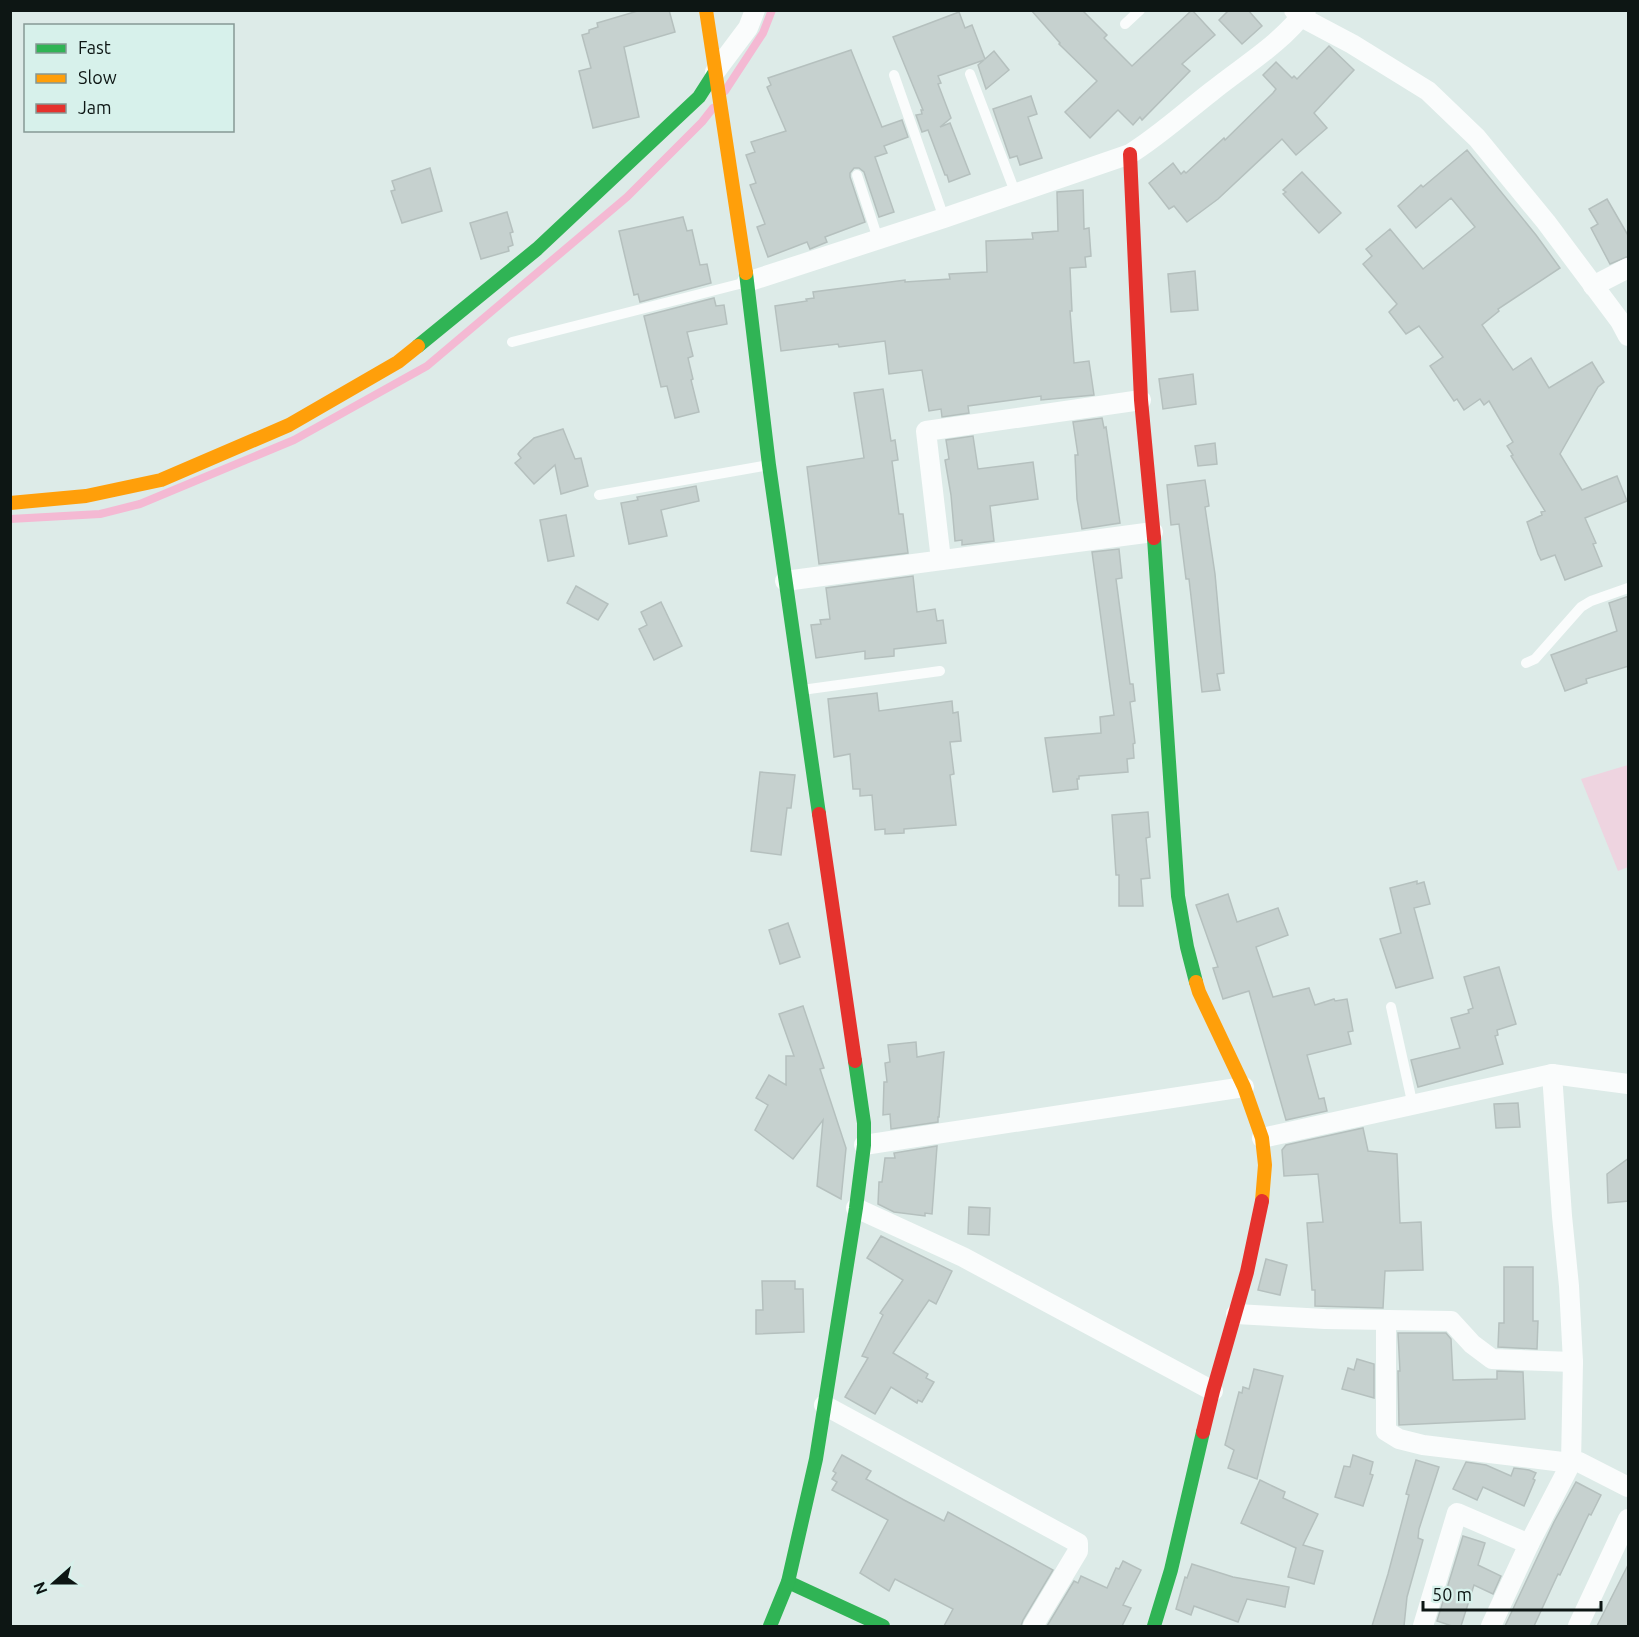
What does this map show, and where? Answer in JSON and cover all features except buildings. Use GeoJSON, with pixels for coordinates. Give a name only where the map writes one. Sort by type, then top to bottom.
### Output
{"type":"FeatureCollection","features":[{"type":"Feature","properties":{"kind":"street"},"geometry":{"type":"LineString","coordinates":[[706,10],[747,282],[769,465],[864,1123],[864,1145],[856,1208],[816,1459],[788,1582],[770,1626]]}},
{"type":"Feature","properties":{"kind":"street"},"geometry":{"type":"LineString","coordinates":[[10,503],[87,496],[161,480],[289,425],[399,362],[537,249],[699,97],[716,79],[748,28],[756,10]]}},
{"type":"Feature","properties":{"kind":"street"},"geometry":{"type":"LineString","coordinates":[[747,282],[1130,154],[1148,143],[1253,61],[1301,13],[1428,91],[1477,138],[1546,222],[1629,336]]}},
{"type":"Feature","properties":{"kind":"street"},"geometry":{"type":"LineString","coordinates":[[1130,154],[1141,400],[1153,532],[1180,906],[1187,947],[1199,992],[1244,1088],[1262,1138],[1265,1165],[1261,1206],[1236,1314],[1213,1391],[1171,1570],[1154,1626]]}},
{"type":"Feature","properties":{"kind":"street"},"geometry":{"type":"LineString","coordinates":[[1593,286],[1629,268]]}},
{"type":"Feature","properties":{"kind":"street"},"geometry":{"type":"LineString","coordinates":[[941,560],[926,431],[1141,400]]}},
{"type":"Feature","properties":{"kind":"street"},"geometry":{"type":"LineString","coordinates":[[785,580],[1153,532]]}},
{"type":"Feature","properties":{"kind":"street"},"geometry":{"type":"LineString","coordinates":[[1262,1138],[1552,1074],[1629,1084]]}},
{"type":"Feature","properties":{"kind":"street"},"geometry":{"type":"LineString","coordinates":[[1491,1626],[1529,1544],[1571,1463],[1573,1362],[1552,1074]]}},
{"type":"Feature","properties":{"kind":"street"},"geometry":{"type":"LineString","coordinates":[[864,1145],[1244,1088]]}},
{"type":"Feature","properties":{"kind":"street"},"geometry":{"type":"LineString","coordinates":[[856,1208],[963,1257],[1213,1391]]}},
{"type":"Feature","properties":{"kind":"street"},"geometry":{"type":"LineString","coordinates":[[1236,1314],[1451,1321],[1472,1344],[1492,1359],[1573,1362]]}},
{"type":"Feature","properties":{"kind":"street"},"geometry":{"type":"LineString","coordinates":[[1386,1320],[1386,1431],[1399,1439],[1423,1445],[1571,1463],[1579,1462],[1628,1484]]}},
{"type":"Feature","properties":{"kind":"street"},"geometry":{"type":"LineString","coordinates":[[824,1406],[1078,1543],[1078,1551],[1034,1626]]}},
{"type":"Feature","properties":{"kind":"street"},"geometry":{"type":"LineString","coordinates":[[1423,1626],[1457,1513],[1529,1544]]}},
{"type":"Feature","properties":{"kind":"street"},"geometry":{"type":"LineString","coordinates":[[1578,1626],[1629,1519]]}},
{"type":"Feature","properties":{"kind":"street"},"geometry":{"type":"LineString","coordinates":[[788,1582],[860,1622],[883,1626]]}},
{"type":"Feature","properties":{"kind":"lane"},"geometry":{"type":"LineString","coordinates":[[1125,24],[1140,10]]}},
{"type":"Feature","properties":{"kind":"lane"},"geometry":{"type":"LineString","coordinates":[[970,74],[1015,192]]}},
{"type":"Feature","properties":{"kind":"lane"},"geometry":{"type":"LineString","coordinates":[[894,75],[944,218]]}},
{"type":"Feature","properties":{"kind":"lane"},"geometry":{"type":"LineString","coordinates":[[857,175],[878,239]]}},
{"type":"Feature","properties":{"kind":"lane"},"geometry":{"type":"LineString","coordinates":[[512,342],[747,282]]}},
{"type":"Feature","properties":{"kind":"lane"},"geometry":{"type":"LineString","coordinates":[[599,495],[769,465]]}},
{"type":"Feature","properties":{"kind":"lane"},"geometry":{"type":"LineString","coordinates":[[1526,663],[1535,659],[1581,607],[1591,601],[1629,588]]}},
{"type":"Feature","properties":{"kind":"lane"},"geometry":{"type":"LineString","coordinates":[[801,690],[940,671]]}},
{"type":"Feature","properties":{"kind":"lane"},"geometry":{"type":"LineString","coordinates":[[1391,1007],[1413,1106]]}},
{"type":"Feature","properties":{"kind":"shaded area"},"geometry":{"type":"Polygon","coordinates":[[[1628,765],[1628,867],[1618,871],[1581,779],[1628,765]]]}},
{"type":"Feature","properties":{"kind":"waterway"},"geometry":{"type":"LineString","coordinates":[[725,91],[763,33],[772,10]]}},
{"type":"Feature","properties":{"kind":"waterway"},"geometry":{"type":"LineString","coordinates":[[10,519],[100,514],[140,504],[294,440],[427,366],[627,197],[702,122],[713,108]]}},
{"type":"Feature","properties":{"kind":"traffic: fast"},"geometry":{"type":"LineString","coordinates":[[418,346],[537,249],[699,97],[715,72]]}},
{"type":"Feature","properties":{"kind":"traffic: fast"},"geometry":{"type":"LineString","coordinates":[[746,273],[769,465],[819,814]]}},
{"type":"Feature","properties":{"kind":"traffic: fast"},"geometry":{"type":"LineString","coordinates":[[1154,538],[1178,896],[1196,982]]}},
{"type":"Feature","properties":{"kind":"traffic: fast"},"geometry":{"type":"LineString","coordinates":[[770,1626],[788,1582],[816,1459],[856,1208],[864,1145],[864,1123],[855,1061]]}},
{"type":"Feature","properties":{"kind":"traffic: fast"},"geometry":{"type":"LineString","coordinates":[[1154,1626],[1171,1570],[1203,1432]]}},
{"type":"Feature","properties":{"kind":"traffic: fast"},"geometry":{"type":"LineString","coordinates":[[788,1582],[883,1626]]}},
{"type":"Feature","properties":{"kind":"traffic: slow"},"geometry":{"type":"LineString","coordinates":[[706,10],[746,273]]}},
{"type":"Feature","properties":{"kind":"traffic: slow"},"geometry":{"type":"LineString","coordinates":[[10,503],[86,496],[161,480],[289,425],[398,362],[418,346]]}},
{"type":"Feature","properties":{"kind":"traffic: slow"},"geometry":{"type":"LineString","coordinates":[[1196,982],[1244,1087],[1262,1138],[1265,1165],[1262,1201]]}},
{"type":"Feature","properties":{"kind":"traffic: jam"},"geometry":{"type":"LineString","coordinates":[[1130,154],[1141,400],[1154,538]]}},
{"type":"Feature","properties":{"kind":"traffic: jam"},"geometry":{"type":"LineString","coordinates":[[819,814],[855,1061]]}},
{"type":"Feature","properties":{"kind":"traffic: jam"},"geometry":{"type":"LineString","coordinates":[[1203,1432],[1247,1272],[1262,1201]]}}]}
